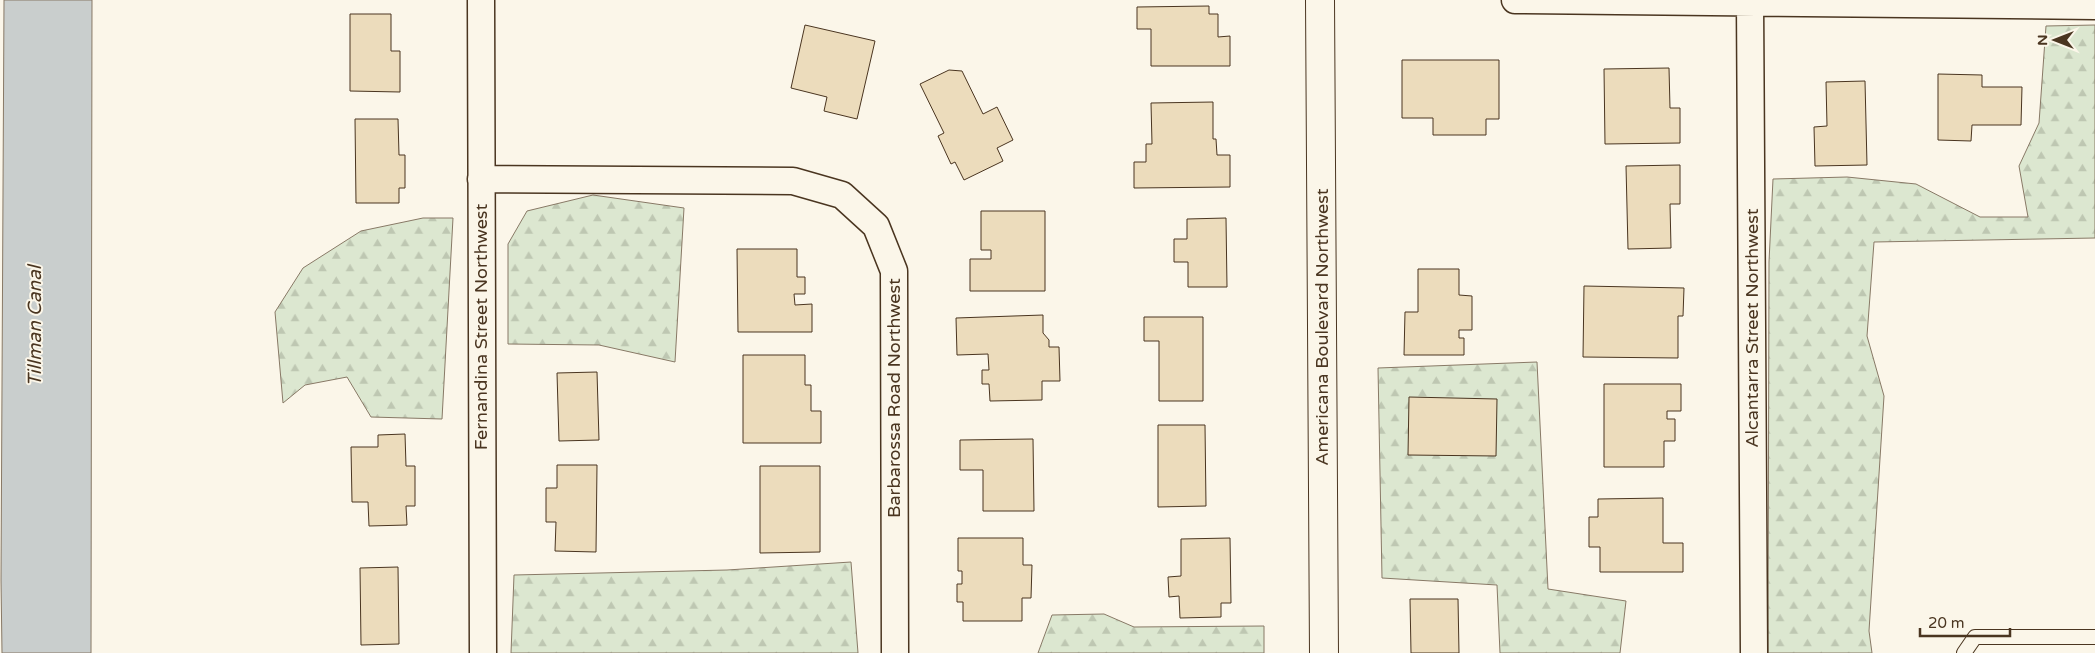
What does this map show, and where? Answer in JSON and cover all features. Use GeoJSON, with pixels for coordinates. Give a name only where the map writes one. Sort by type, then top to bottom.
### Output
{"type":"FeatureCollection","features":[{"type":"Feature","properties":{"kind":"street","name":"Fernandina Street Northwest"},"geometry":{"type":"LineString","coordinates":[[481,0],[483,653]]}},
{"type":"Feature","properties":{"kind":"street","name":"Americana Boulevard Northwest"},"geometry":{"type":"LineString","coordinates":[[1320,0],[1324,653]]}},
{"type":"Feature","properties":{"kind":"street"},"geometry":{"type":"LineString","coordinates":[[1515,0],[2095,6]]}},
{"type":"Feature","properties":{"kind":"street","name":"Alcantarra Street Northwest"},"geometry":{"type":"LineString","coordinates":[[1750,2],[1754,653]]}},
{"type":"Feature","properties":{"kind":"street","name":"Barbarossa Road Northwest"},"geometry":{"type":"LineString","coordinates":[[481,179],[792,180],[842,195],[876,226],[894,271],[895,653]]}},
{"type":"Feature","properties":{"kind":"lane"},"geometry":{"type":"LineString","coordinates":[[1964,653],[1975,637],[2095,637]]}},
{"type":"Feature","properties":{"kind":"green space"},"geometry":{"type":"Polygon","coordinates":[[[2095,25],[2095,238],[1874,242],[1867,336],[1884,396],[1869,631],[1872,653],[1768,653],[1769,262],[1773,179],[1847,177],[1916,184],[1980,217],[2028,217],[2019,166],[2039,123],[2046,26],[2095,25]]]}},
{"type":"Feature","properties":{"kind":"green space"},"geometry":{"type":"Polygon","coordinates":[[[593,195],[684,208],[675,362],[599,345],[508,344],[508,244],[527,211],[593,195]]]}},
{"type":"Feature","properties":{"kind":"green space"},"geometry":{"type":"Polygon","coordinates":[[[423,218],[453,218],[442,419],[371,417],[347,377],[305,385],[283,403],[275,312],[303,268],[361,231],[423,218]]]}},
{"type":"Feature","properties":{"kind":"green space"},"geometry":{"type":"Polygon","coordinates":[[[1537,362],[1548,589],[1626,601],[1620,653],[1500,653],[1497,585],[1382,578],[1378,368],[1537,362]]]}},
{"type":"Feature","properties":{"kind":"green space"},"geometry":{"type":"Polygon","coordinates":[[[851,562],[858,653],[511,653],[514,575],[727,570],[851,562]]]}},
{"type":"Feature","properties":{"kind":"green space"},"geometry":{"type":"Polygon","coordinates":[[[1104,614],[1134,627],[1264,626],[1264,653],[1038,653],[1052,615],[1104,614]]]}},
{"type":"Feature","properties":{"kind":"water","name":"Tillman Canal"},"geometry":{"type":"Polygon","coordinates":[[[4,0],[92,0],[91,653],[2,653],[4,0]]]}},
{"type":"Feature","properties":{"kind":"building"},"geometry":{"type":"Polygon","coordinates":[[[1209,6],[1209,14],[1218,14],[1218,37],[1230,36],[1230,66],[1151,66],[1151,29],[1137,29],[1137,7],[1209,6]]]}},
{"type":"Feature","properties":{"kind":"building"},"geometry":{"type":"Polygon","coordinates":[[[350,14],[391,14],[391,51],[400,51],[400,92],[350,91],[350,14]]]}},
{"type":"Feature","properties":{"kind":"building"},"geometry":{"type":"Polygon","coordinates":[[[805,25],[875,41],[857,119],[824,111],[827,97],[791,88],[805,25]]]}},
{"type":"Feature","properties":{"kind":"building"},"geometry":{"type":"Polygon","coordinates":[[[1402,60],[1499,60],[1499,119],[1486,119],[1486,135],[1433,135],[1433,118],[1402,118],[1402,60]]]}},
{"type":"Feature","properties":{"kind":"building"},"geometry":{"type":"Polygon","coordinates":[[[1669,68],[1670,108],[1680,108],[1680,143],[1605,144],[1604,69],[1669,68]]]}},
{"type":"Feature","properties":{"kind":"building"},"geometry":{"type":"Polygon","coordinates":[[[949,70],[962,71],[983,114],[997,107],[1013,140],[997,148],[1003,161],[964,180],[955,162],[951,164],[938,136],[944,133],[920,84],[949,70]]]}},
{"type":"Feature","properties":{"kind":"building"},"geometry":{"type":"Polygon","coordinates":[[[1938,74],[1982,75],[1982,87],[2022,87],[2021,125],[1972,125],[1971,141],[1938,140],[1938,74]]]}},
{"type":"Feature","properties":{"kind":"building"},"geometry":{"type":"Polygon","coordinates":[[[1865,81],[1867,165],[1815,166],[1814,127],[1827,126],[1826,82],[1865,81]]]}},
{"type":"Feature","properties":{"kind":"building"},"geometry":{"type":"Polygon","coordinates":[[[1213,102],[1213,139],[1216,139],[1217,155],[1230,155],[1230,187],[1134,188],[1134,162],[1146,162],[1146,144],[1152,144],[1151,103],[1213,102]]]}},
{"type":"Feature","properties":{"kind":"building"},"geometry":{"type":"Polygon","coordinates":[[[355,119],[398,119],[399,155],[405,155],[405,188],[399,188],[399,203],[356,203],[355,119]]]}},
{"type":"Feature","properties":{"kind":"building"},"geometry":{"type":"Polygon","coordinates":[[[1680,165],[1680,204],[1670,204],[1671,248],[1628,249],[1626,166],[1680,165]]]}},
{"type":"Feature","properties":{"kind":"building"},"geometry":{"type":"Polygon","coordinates":[[[981,211],[1045,211],[1045,291],[970,291],[970,259],[991,259],[991,250],[981,250],[981,211]]]}},
{"type":"Feature","properties":{"kind":"building"},"geometry":{"type":"Polygon","coordinates":[[[1226,218],[1227,287],[1188,287],[1188,262],[1174,262],[1174,239],[1187,239],[1187,219],[1226,218]]]}},
{"type":"Feature","properties":{"kind":"building"},"geometry":{"type":"Polygon","coordinates":[[[737,249],[797,249],[797,277],[805,277],[805,294],[794,294],[795,305],[812,304],[812,332],[738,332],[737,249]]]}},
{"type":"Feature","properties":{"kind":"building"},"geometry":{"type":"Polygon","coordinates":[[[1418,269],[1459,269],[1459,295],[1472,296],[1472,330],[1459,330],[1459,338],[1464,338],[1464,355],[1404,355],[1405,312],[1418,312],[1418,269]]]}},
{"type":"Feature","properties":{"kind":"building"},"geometry":{"type":"Polygon","coordinates":[[[1584,286],[1684,288],[1683,316],[1678,316],[1678,358],[1583,357],[1584,286]]]}},
{"type":"Feature","properties":{"kind":"building"},"geometry":{"type":"Polygon","coordinates":[[[1043,315],[1043,333],[1049,340],[1049,347],[1059,347],[1060,381],[1042,381],[1042,400],[990,401],[989,384],[982,384],[982,370],[989,370],[988,354],[957,355],[956,318],[1043,315]]]}},
{"type":"Feature","properties":{"kind":"building"},"geometry":{"type":"Polygon","coordinates":[[[1144,317],[1203,317],[1203,401],[1159,401],[1159,341],[1144,341],[1144,317]]]}},
{"type":"Feature","properties":{"kind":"building"},"geometry":{"type":"Polygon","coordinates":[[[743,355],[805,355],[805,385],[811,385],[811,411],[821,411],[821,443],[743,443],[743,355]]]}},
{"type":"Feature","properties":{"kind":"building"},"geometry":{"type":"Polygon","coordinates":[[[597,372],[599,440],[559,441],[557,373],[597,372]]]}},
{"type":"Feature","properties":{"kind":"building"},"geometry":{"type":"Polygon","coordinates":[[[1604,384],[1681,384],[1681,411],[1667,411],[1667,419],[1675,419],[1675,441],[1664,441],[1664,467],[1604,467],[1604,384]]]}},
{"type":"Feature","properties":{"kind":"building"},"geometry":{"type":"Polygon","coordinates":[[[1409,397],[1497,399],[1496,456],[1408,455],[1409,397]]]}},
{"type":"Feature","properties":{"kind":"building"},"geometry":{"type":"Polygon","coordinates":[[[1158,425],[1205,425],[1206,506],[1158,507],[1158,425]]]}},
{"type":"Feature","properties":{"kind":"building"},"geometry":{"type":"Polygon","coordinates":[[[405,434],[406,466],[415,466],[415,506],[406,506],[407,525],[369,526],[368,502],[352,502],[351,447],[378,447],[378,435],[405,434]]]}},
{"type":"Feature","properties":{"kind":"building"},"geometry":{"type":"Polygon","coordinates":[[[1033,439],[1034,511],[983,511],[983,470],[960,470],[960,440],[1033,439]]]}},
{"type":"Feature","properties":{"kind":"building"},"geometry":{"type":"Polygon","coordinates":[[[557,465],[597,465],[596,552],[555,551],[556,522],[546,522],[546,488],[557,488],[557,465]]]}},
{"type":"Feature","properties":{"kind":"building"},"geometry":{"type":"Polygon","coordinates":[[[760,466],[820,466],[820,552],[760,553],[760,466]]]}},
{"type":"Feature","properties":{"kind":"building"},"geometry":{"type":"Polygon","coordinates":[[[1663,498],[1663,543],[1683,543],[1683,572],[1600,572],[1600,547],[1589,547],[1589,517],[1598,517],[1598,499],[1663,498]]]}},
{"type":"Feature","properties":{"kind":"building"},"geometry":{"type":"Polygon","coordinates":[[[958,538],[1023,538],[1023,565],[1032,565],[1031,598],[1022,598],[1022,621],[963,621],[963,602],[957,602],[957,584],[962,584],[962,571],[958,571],[958,538]]]}},
{"type":"Feature","properties":{"kind":"building"},"geometry":{"type":"Polygon","coordinates":[[[1230,538],[1231,603],[1221,603],[1221,617],[1180,618],[1179,596],[1169,597],[1168,577],[1181,576],[1181,539],[1230,538]]]}},
{"type":"Feature","properties":{"kind":"building"},"geometry":{"type":"Polygon","coordinates":[[[398,567],[399,644],[361,645],[360,568],[398,567]]]}},
{"type":"Feature","properties":{"kind":"building"},"geometry":{"type":"Polygon","coordinates":[[[1410,599],[1458,599],[1459,653],[1411,653],[1410,599]]]}}]}
